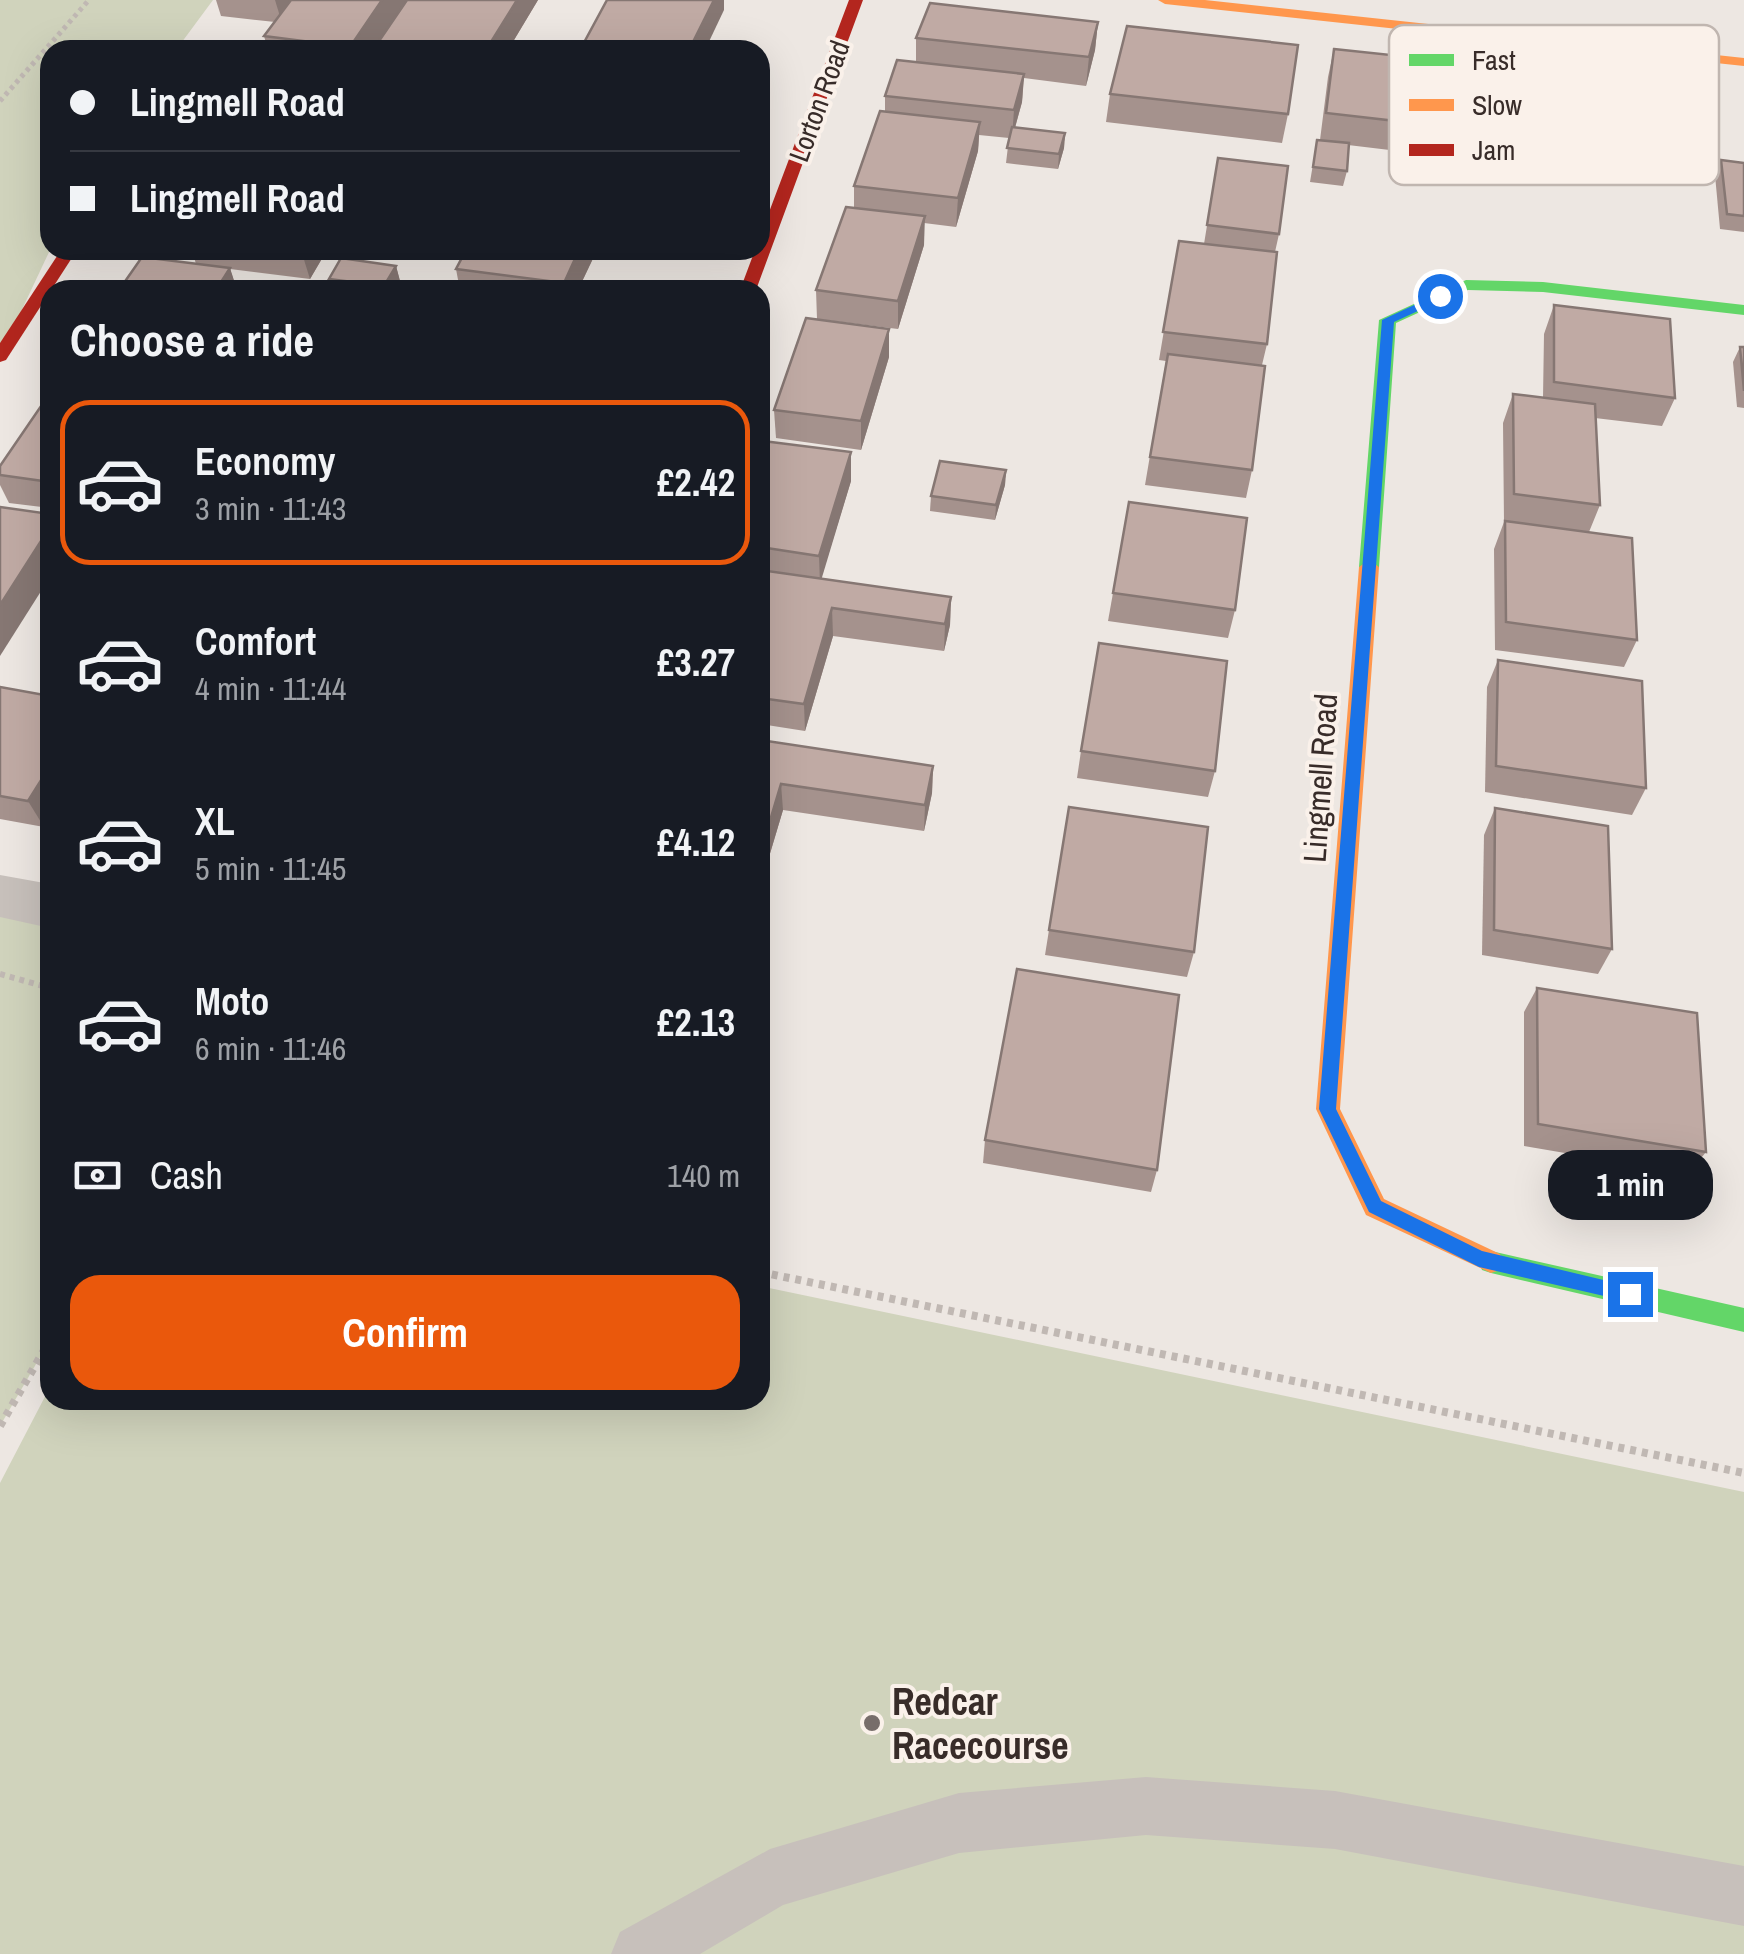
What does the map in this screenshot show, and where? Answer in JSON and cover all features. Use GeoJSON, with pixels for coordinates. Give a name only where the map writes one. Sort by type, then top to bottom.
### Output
{"type":"FeatureCollection","features":[{"type":"Feature","properties":{"kind":"street","name":"Lorton Road"},"geometry":{"type":"LineString","coordinates":[[771,200],[856,0]]}},
{"type":"Feature","properties":{"kind":"street"},"geometry":{"type":"LineString","coordinates":[[1178,1],[1401,25]]}},
{"type":"Feature","properties":{"kind":"street"},"geometry":{"type":"LineString","coordinates":[[1719,59],[1744,62]]}},
{"type":"Feature","properties":{"kind":"street","name":"Lingmell Road"},"geometry":{"type":"LineString","coordinates":[[1744,310],[1543,287],[1466,285],[1388,320],[1328,1109],[1375,1206],[1479,1259],[1744,1320]]}},
{"type":"Feature","properties":{"kind":"street"},"geometry":{"type":"LineString","coordinates":[[0,356],[40,295]]}},
{"type":"Feature","properties":{"kind":"street"},"geometry":{"type":"LineString","coordinates":[[0,896],[40,904]]}},
{"type":"Feature","properties":{"kind":"lane"},"geometry":{"type":"LineString","coordinates":[[642,1954],[770,1879],[959,1823],[1146,1806],[1334,1820],[1744,1896]]}},
{"type":"Feature","properties":{"kind":"path"},"geometry":{"type":"LineString","coordinates":[[54,40],[90,0]]}},
{"type":"Feature","properties":{"kind":"path"},"geometry":{"type":"LineString","coordinates":[[0,101],[40,56]]}},
{"type":"Feature","properties":{"kind":"path"},"geometry":{"type":"LineString","coordinates":[[0,974],[40,985]]}},
{"type":"Feature","properties":{"kind":"path"},"geometry":{"type":"LineString","coordinates":[[770,1274],[1744,1474]]}},
{"type":"Feature","properties":{"kind":"path"},"geometry":{"type":"LineString","coordinates":[[0,1426],[40,1357]]}},
{"type":"Feature","properties":{"kind":"green space"},"geometry":{"type":"Polygon","coordinates":[[[0,0],[213,0],[183,40],[40,40],[40,260],[45,260],[0,356],[0,0]]]}},
{"type":"Feature","properties":{"kind":"green space"},"geometry":{"type":"Polygon","coordinates":[[[0,896],[40,904],[40,1357],[0,1426],[0,896]]]}},
{"type":"Feature","properties":{"kind":"green space","name":"Redcar Racecourse"},"geometry":{"type":"Polygon","coordinates":[[[770,1288],[1744,1492],[1744,1954],[0,1954],[0,1483],[40,1406],[40,1410],[770,1410],[770,1288]]]}},
{"type":"Feature","properties":{"kind":"building"},"geometry":{"type":"Polygon","coordinates":[[[291,0],[382,0],[355,40],[264,36],[291,0]]]}},
{"type":"Feature","properties":{"kind":"building"},"geometry":{"type":"Polygon","coordinates":[[[407,0],[517,0],[492,40],[380,40],[407,0]]]}},
{"type":"Feature","properties":{"kind":"building"},"geometry":{"type":"Polygon","coordinates":[[[607,0],[714,0],[694,40],[585,40],[607,0]]]}},
{"type":"Feature","properties":{"kind":"building"},"geometry":{"type":"Polygon","coordinates":[[[930,3],[1098,22],[1089,57],[916,38],[930,3]]]}},
{"type":"Feature","properties":{"kind":"building"},"geometry":{"type":"Polygon","coordinates":[[[1127,26],[1298,45],[1288,114],[1110,94],[1127,26]]]}},
{"type":"Feature","properties":{"kind":"building"},"geometry":{"type":"Polygon","coordinates":[[[1334,49],[1389,55],[1389,120],[1326,113],[1334,49]]]}},
{"type":"Feature","properties":{"kind":"building"},"geometry":{"type":"Polygon","coordinates":[[[897,60],[1024,74],[1014,110],[885,96],[897,60]]]}},
{"type":"Feature","properties":{"kind":"building"},"geometry":{"type":"Polygon","coordinates":[[[880,111],[980,122],[958,198],[854,186],[880,111]]]}},
{"type":"Feature","properties":{"kind":"building"},"geometry":{"type":"Polygon","coordinates":[[[1012,127],[1065,133],[1059,154],[1007,148],[1012,127]]]}},
{"type":"Feature","properties":{"kind":"building"},"geometry":{"type":"Polygon","coordinates":[[[1317,140],[1349,143],[1347,171],[1313,167],[1317,140]]]}},
{"type":"Feature","properties":{"kind":"building"},"geometry":{"type":"Polygon","coordinates":[[[1218,158],[1288,166],[1279,234],[1207,225],[1218,158]]]}},
{"type":"Feature","properties":{"kind":"building"},"geometry":{"type":"Polygon","coordinates":[[[1721,160],[1744,163],[1744,216],[1727,214],[1721,160]]]}},
{"type":"Feature","properties":{"kind":"building"},"geometry":{"type":"Polygon","coordinates":[[[846,207],[925,216],[898,301],[816,290],[846,207]]]}},
{"type":"Feature","properties":{"kind":"building"},"geometry":{"type":"Polygon","coordinates":[[[1179,241],[1277,252],[1267,344],[1163,332],[1179,241]]]}},
{"type":"Feature","properties":{"kind":"building"},"geometry":{"type":"Polygon","coordinates":[[[140,260],[230,268],[222,280],[126,280],[140,260]]]}},
{"type":"Feature","properties":{"kind":"building"},"geometry":{"type":"Polygon","coordinates":[[[340,260],[396,266],[388,280],[329,279],[340,260]]]}},
{"type":"Feature","properties":{"kind":"building"},"geometry":{"type":"Polygon","coordinates":[[[461,260],[574,260],[565,280],[456,269],[461,260]]]}},
{"type":"Feature","properties":{"kind":"building"},"geometry":{"type":"Polygon","coordinates":[[[1554,305],[1670,319],[1675,398],[1554,382],[1554,305]]]}},
{"type":"Feature","properties":{"kind":"building"},"geometry":{"type":"Polygon","coordinates":[[[806,318],[889,329],[861,421],[774,410],[806,318]]]}},
{"type":"Feature","properties":{"kind":"building"},"geometry":{"type":"Polygon","coordinates":[[[1740,347],[1744,347],[1744,391],[1740,347]]]}},
{"type":"Feature","properties":{"kind":"building"},"geometry":{"type":"Polygon","coordinates":[[[1168,354],[1265,366],[1252,470],[1150,457],[1168,354]]]}},
{"type":"Feature","properties":{"kind":"building"},"geometry":{"type":"Polygon","coordinates":[[[1513,394],[1595,404],[1600,505],[1514,494],[1513,394]]]}},
{"type":"Feature","properties":{"kind":"building"},"geometry":{"type":"Polygon","coordinates":[[[40,408],[40,481],[0,475],[0,466],[40,408]]]}},
{"type":"Feature","properties":{"kind":"building"},"geometry":{"type":"Polygon","coordinates":[[[770,442],[851,452],[819,556],[770,549],[770,442]]]}},
{"type":"Feature","properties":{"kind":"building"},"geometry":{"type":"Polygon","coordinates":[[[940,461],[1006,470],[996,505],[931,496],[940,461]]]}},
{"type":"Feature","properties":{"kind":"building"},"geometry":{"type":"Polygon","coordinates":[[[1129,502],[1247,518],[1235,610],[1113,593],[1129,502]]]}},
{"type":"Feature","properties":{"kind":"building"},"geometry":{"type":"Polygon","coordinates":[[[0,507],[40,513],[40,543],[0,605],[0,507]]]}},
{"type":"Feature","properties":{"kind":"building"},"geometry":{"type":"Polygon","coordinates":[[[1505,521],[1632,538],[1637,640],[1506,622],[1505,521]]]}},
{"type":"Feature","properties":{"kind":"building"},"geometry":{"type":"Polygon","coordinates":[[[770,571],[951,597],[945,624],[832,608],[804,704],[770,699],[770,571]]]}},
{"type":"Feature","properties":{"kind":"building"},"geometry":{"type":"Polygon","coordinates":[[[1099,643],[1227,661],[1215,771],[1081,751],[1099,643]]]}},
{"type":"Feature","properties":{"kind":"building"},"geometry":{"type":"Polygon","coordinates":[[[1498,660],[1642,681],[1646,788],[1496,766],[1498,660]]]}},
{"type":"Feature","properties":{"kind":"building"},"geometry":{"type":"Polygon","coordinates":[[[0,687],[40,694],[40,782],[28,801],[0,796],[0,687]]]}},
{"type":"Feature","properties":{"kind":"building"},"geometry":{"type":"Polygon","coordinates":[[[770,742],[933,766],[925,805],[781,784],[770,821],[770,742]]]}},
{"type":"Feature","properties":{"kind":"building"},"geometry":{"type":"Polygon","coordinates":[[[1069,807],[1208,827],[1194,952],[1049,930],[1069,807]]]}},
{"type":"Feature","properties":{"kind":"building"},"geometry":{"type":"Polygon","coordinates":[[[1495,808],[1608,826],[1612,949],[1494,930],[1495,808]]]}},
{"type":"Feature","properties":{"kind":"building"},"geometry":{"type":"Polygon","coordinates":[[[1017,969],[1179,995],[1157,1170],[985,1140],[1017,969]]]}},
{"type":"Feature","properties":{"kind":"building"},"geometry":{"type":"Polygon","coordinates":[[[1537,988],[1697,1013],[1706,1152],[1538,1124],[1537,988]]]}},
{"type":"Feature","properties":{"kind":"traffic: fast"},"geometry":{"type":"LineString","coordinates":[[1369,567],[1388,320],[1466,285],[1543,287],[1744,310]]}},
{"type":"Feature","properties":{"kind":"traffic: fast"},"geometry":{"type":"LineString","coordinates":[[1491,1262],[1744,1320]]}},
{"type":"Feature","properties":{"kind":"traffic: slow"},"geometry":{"type":"LineString","coordinates":[[1165,0],[1398,25]]}},
{"type":"Feature","properties":{"kind":"traffic: slow"},"geometry":{"type":"LineString","coordinates":[[1719,59],[1744,62]]}},
{"type":"Feature","properties":{"kind":"traffic: slow"},"geometry":{"type":"LineString","coordinates":[[1369,567],[1328,1109],[1375,1207],[1491,1262]]}},
{"type":"Feature","properties":{"kind":"traffic: jam"},"geometry":{"type":"LineString","coordinates":[[770,231],[856,0]]}},
{"type":"Feature","properties":{"kind":"traffic: jam"},"geometry":{"type":"LineString","coordinates":[[49,280],[62,260]]}},
{"type":"Feature","properties":{"kind":"traffic: jam"},"geometry":{"type":"LineString","coordinates":[[752,280],[759,260]]}},
{"type":"Feature","properties":{"kind":"traffic: jam"},"geometry":{"type":"LineString","coordinates":[[0,356],[40,295]]}},
{"type":"Feature","properties":{"kind":"place","name":"Redcar Racecourse"},"geometry":{"type":"Point","coordinates":[872,1723]}},
{"type":"Feature","properties":{"kind":"route"},"geometry":{"type":"LineString","coordinates":[[1440,296],[1388,320],[1328,1109],[1375,1206],[1479,1259],[1630,1294]]}}]}
